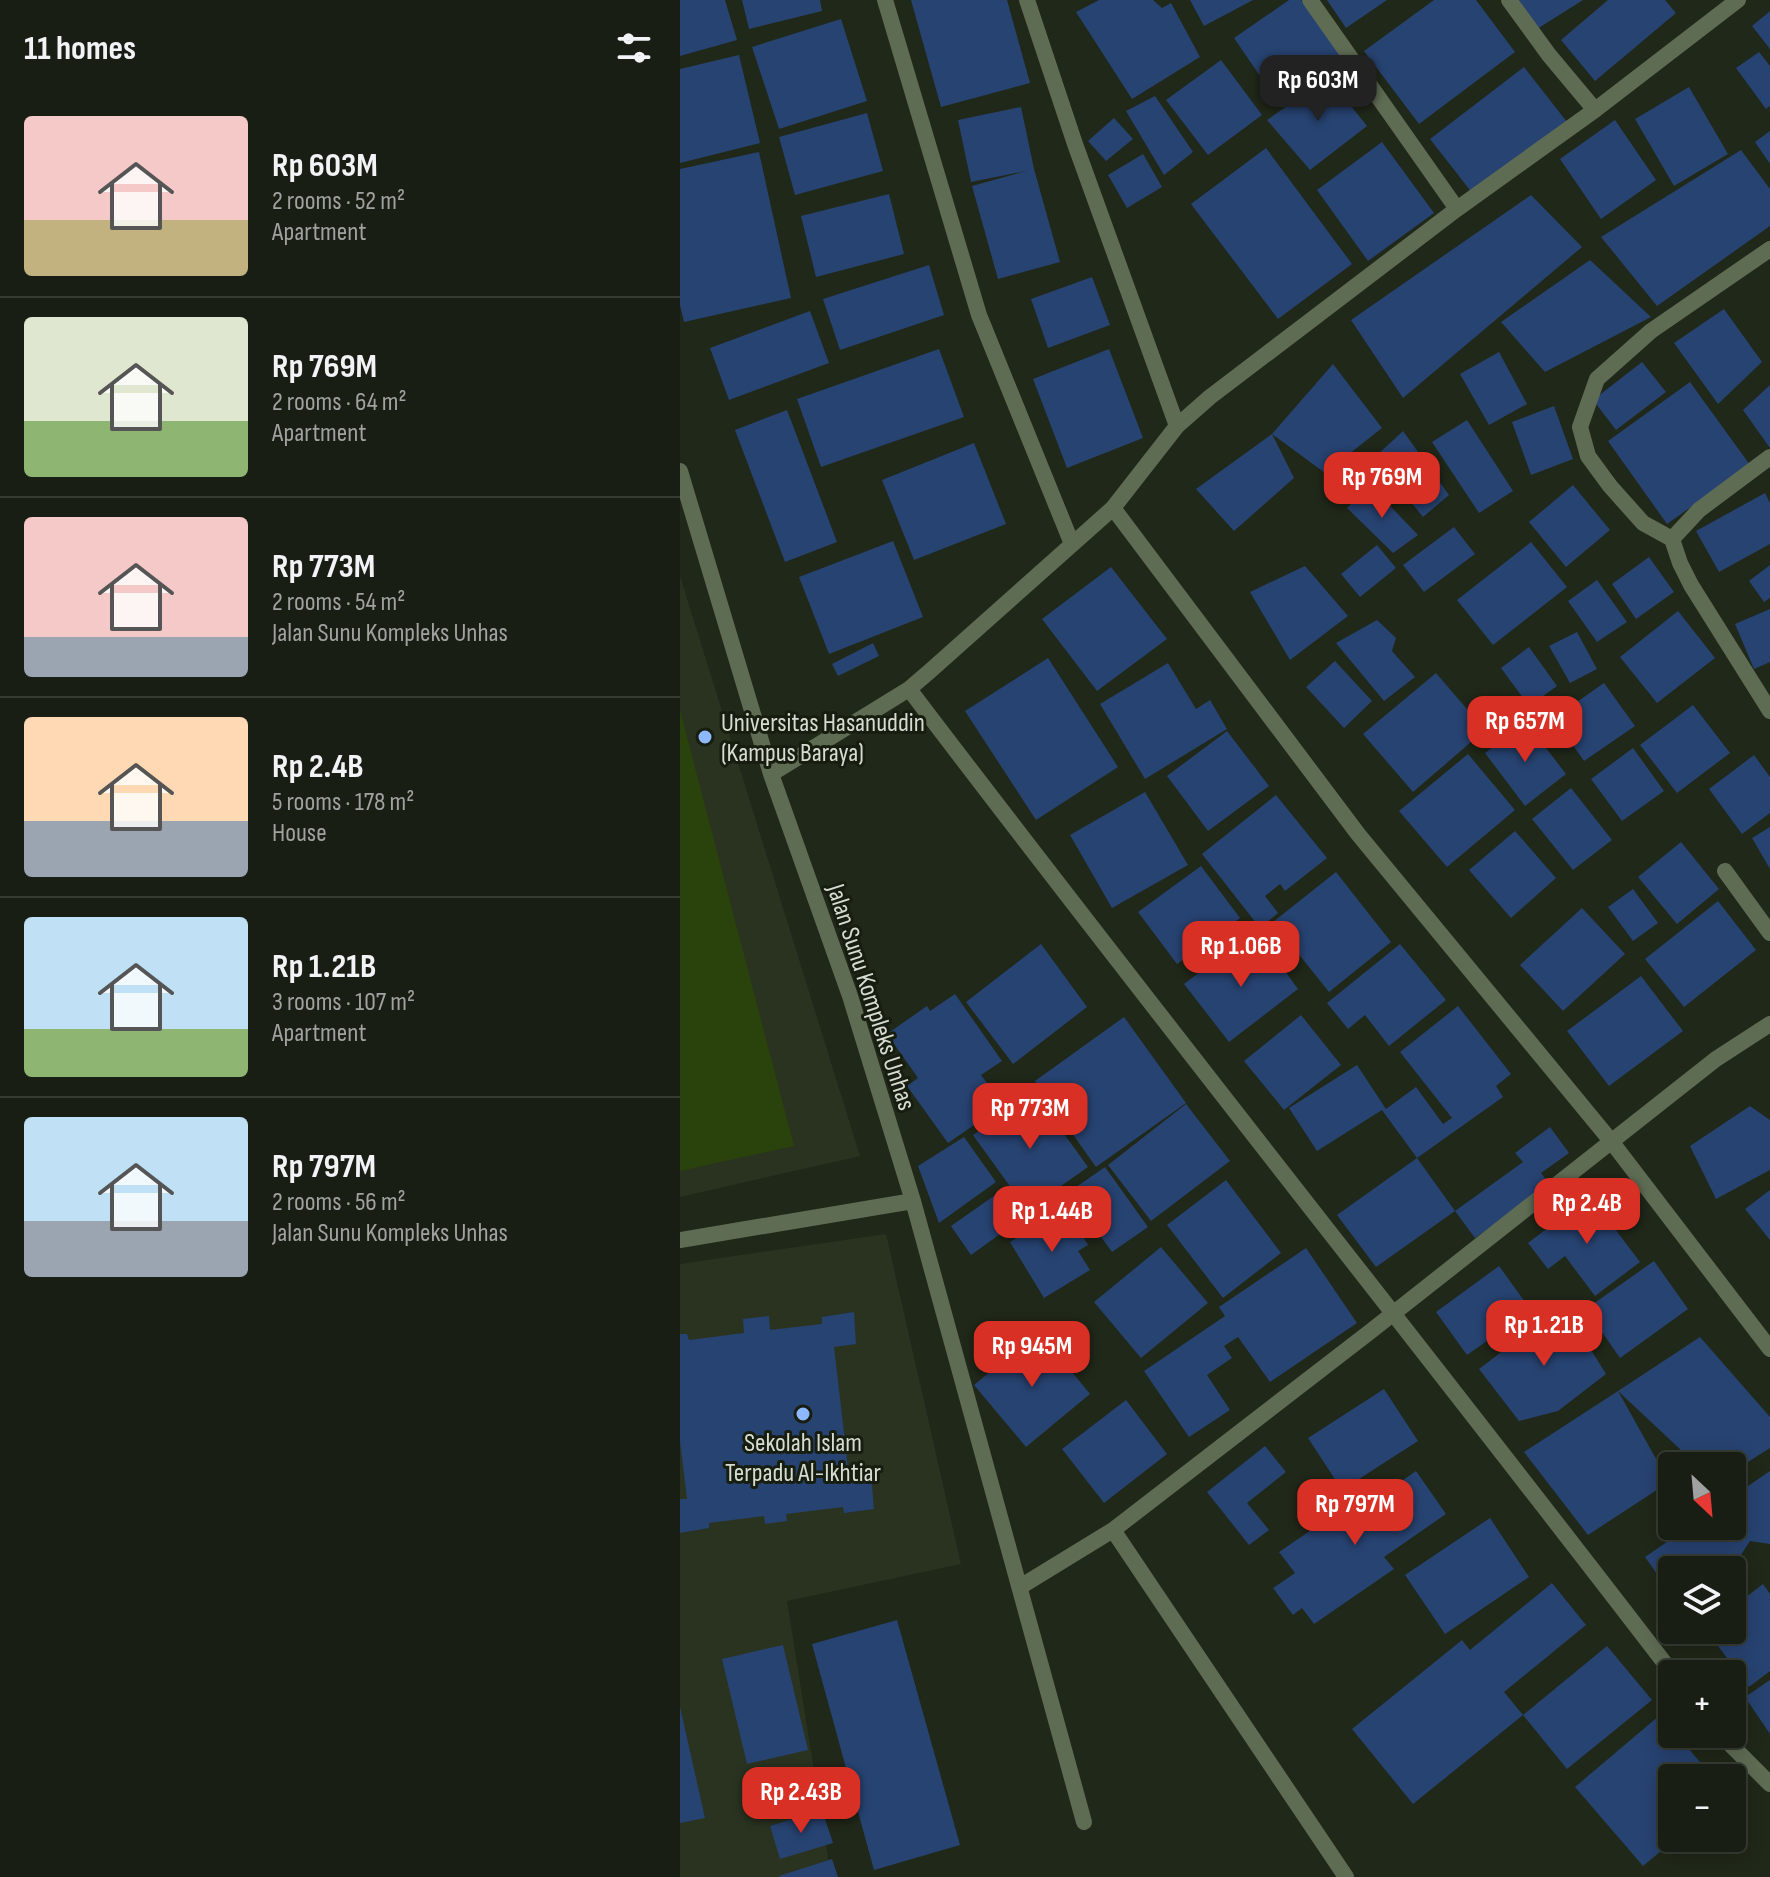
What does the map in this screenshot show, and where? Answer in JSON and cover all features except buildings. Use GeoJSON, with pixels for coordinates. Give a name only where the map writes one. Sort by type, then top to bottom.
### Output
{"type":"FeatureCollection","features":[{"type":"Feature","properties":{"kind":"street"},"geometry":{"type":"LineString","coordinates":[[885,0],[979,315],[1072,544]]}},
{"type":"Feature","properties":{"kind":"street"},"geometry":{"type":"LineString","coordinates":[[1027,0],[1075,144],[1177,426]]}},
{"type":"Feature","properties":{"kind":"street"},"geometry":{"type":"LineString","coordinates":[[1310,0],[1457,209]]}},
{"type":"Feature","properties":{"kind":"street"},"geometry":{"type":"LineString","coordinates":[[1509,0],[1595,110]]}},
{"type":"Feature","properties":{"kind":"street"},"geometry":{"type":"LineString","coordinates":[[771,774],[909,689],[1113,508],[1177,426],[1210,397],[1738,0]]}},
{"type":"Feature","properties":{"kind":"street"},"geometry":{"type":"LineString","coordinates":[[1770,249],[1651,331],[1597,379],[1580,427],[1588,456],[1610,486],[1643,523],[1672,539],[1691,585],[1770,711]]}},
{"type":"Feature","properties":{"kind":"street"},"geometry":{"type":"LineString","coordinates":[[1672,539],[1699,510],[1770,457]]}},
{"type":"Feature","properties":{"kind":"street","name":"Jalan Sunu Kompleks Unhas"},"geometry":{"type":"LineString","coordinates":[[680,471],[771,774],[850,996],[913,1201],[1084,1822]]}},
{"type":"Feature","properties":{"kind":"street"},"geometry":{"type":"LineString","coordinates":[[1113,508],[1358,834],[1611,1141],[1770,1349]]}},
{"type":"Feature","properties":{"kind":"street"},"geometry":{"type":"LineString","coordinates":[[909,689],[1662,1660]]}},
{"type":"Feature","properties":{"kind":"street"},"geometry":{"type":"LineString","coordinates":[[1725,871],[1770,933]]}},
{"type":"Feature","properties":{"kind":"street"},"geometry":{"type":"LineString","coordinates":[[1020,1587],[1113,1530],[1716,1059],[1770,1024]]}},
{"type":"Feature","properties":{"kind":"street"},"geometry":{"type":"LineString","coordinates":[[680,1240],[913,1201]]}},
{"type":"Feature","properties":{"kind":"street"},"geometry":{"type":"LineString","coordinates":[[1113,1530],[1346,1877]]}},
{"type":"Feature","properties":{"kind":"street"},"geometry":{"type":"LineString","coordinates":[[1734,1748],[1770,1784]]}},
{"type":"Feature","properties":{"kind":"shaded area","name":"Universitas Hasanuddin (Kampus Baraya)"},"geometry":{"type":"Polygon","coordinates":[[[680,576],[860,1156],[680,1197],[680,576]]]}},
{"type":"Feature","properties":{"kind":"shaded area","name":"Sekolah Islam Terpadu Al-Ikhtiar"},"geometry":{"type":"Polygon","coordinates":[[[886,1234],[961,1564],[787,1601],[831,1877],[680,1877],[680,1264],[886,1234]]]}},
{"type":"Feature","properties":{"kind":"green space"},"geometry":{"type":"Polygon","coordinates":[[[680,710],[794,1146],[680,1171],[680,710]]]}},
{"type":"Feature","properties":{"kind":"place","name":"Universitas Hasanuddin (Kampus Baraya)"},"geometry":{"type":"Point","coordinates":[705,737]}},
{"type":"Feature","properties":{"kind":"place","name":"Sekolah Islam Terpadu Al-Ikhtiar"},"geometry":{"type":"Point","coordinates":[803,1414]}}]}
